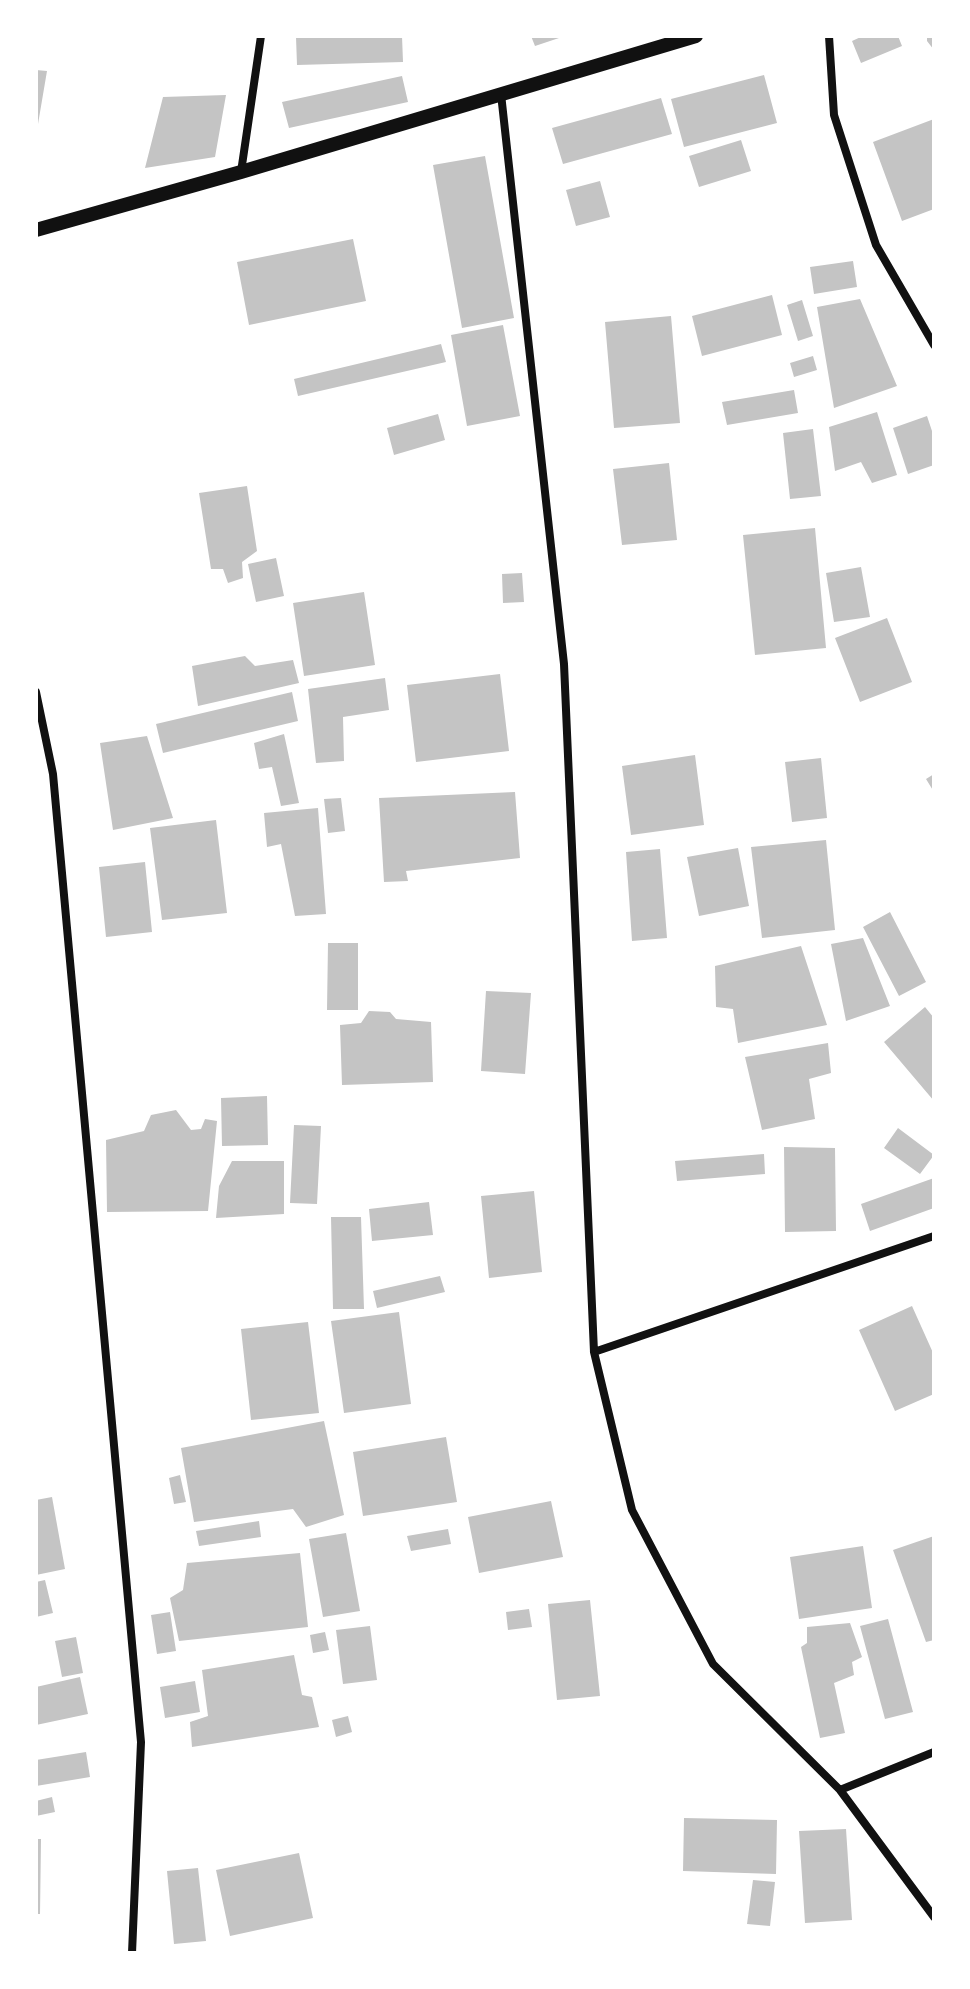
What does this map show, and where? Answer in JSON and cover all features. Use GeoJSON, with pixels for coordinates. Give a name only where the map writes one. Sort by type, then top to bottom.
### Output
{"type":"FeatureCollection","features":[{"type":"Feature","properties":{"kind":"street"},"geometry":{"type":"LineString","coordinates":[[241,172],[261,36]]}},
{"type":"Feature","properties":{"kind":"street"},"geometry":{"type":"LineString","coordinates":[[36,230],[696,36]]}},
{"type":"Feature","properties":{"kind":"street"},"geometry":{"type":"LineString","coordinates":[[829,36],[834,115],[876,245],[934,345]]}},
{"type":"Feature","properties":{"kind":"street"},"geometry":{"type":"LineString","coordinates":[[501,94],[564,664],[594,1352],[632,1510],[713,1664],[840,1790],[934,1917]]}},
{"type":"Feature","properties":{"kind":"street"},"geometry":{"type":"LineString","coordinates":[[36,692],[53,774],[141,1742],[132,1953]]}},
{"type":"Feature","properties":{"kind":"street"},"geometry":{"type":"LineString","coordinates":[[594,1352],[934,1236]]}},
{"type":"Feature","properties":{"kind":"street"},"geometry":{"type":"LineString","coordinates":[[840,1790],[934,1752]]}},
{"type":"Feature","properties":{"kind":"building"},"geometry":{"type":"Polygon","coordinates":[[[402,36],[403,62],[297,65],[296,37],[402,36]]]}},
{"type":"Feature","properties":{"kind":"building"},"geometry":{"type":"Polygon","coordinates":[[[531,36],[558,36],[559,38],[535,46],[531,36]]]}},
{"type":"Feature","properties":{"kind":"building"},"geometry":{"type":"Polygon","coordinates":[[[863,36],[898,36],[902,46],[861,63],[852,41],[863,36]]]}},
{"type":"Feature","properties":{"kind":"building"},"geometry":{"type":"Polygon","coordinates":[[[927,36],[934,36],[934,50],[927,41],[927,36]]]}},
{"type":"Feature","properties":{"kind":"building"},"geometry":{"type":"Polygon","coordinates":[[[36,70],[47,71],[38,124],[36,124],[36,70]]]}},
{"type":"Feature","properties":{"kind":"building"},"geometry":{"type":"Polygon","coordinates":[[[764,75],[777,123],[684,147],[671,99],[764,75]]]}},
{"type":"Feature","properties":{"kind":"building"},"geometry":{"type":"Polygon","coordinates":[[[402,76],[408,102],[289,128],[282,102],[402,76]]]}},
{"type":"Feature","properties":{"kind":"building"},"geometry":{"type":"Polygon","coordinates":[[[226,95],[215,157],[145,168],[163,97],[226,95]]]}},
{"type":"Feature","properties":{"kind":"building"},"geometry":{"type":"Polygon","coordinates":[[[661,98],[672,134],[563,164],[552,128],[661,98]]]}},
{"type":"Feature","properties":{"kind":"building"},"geometry":{"type":"Polygon","coordinates":[[[934,119],[934,209],[902,221],[873,142],[934,119]]]}},
{"type":"Feature","properties":{"kind":"building"},"geometry":{"type":"Polygon","coordinates":[[[741,140],[751,171],[699,187],[689,156],[741,140]]]}},
{"type":"Feature","properties":{"kind":"building"},"geometry":{"type":"Polygon","coordinates":[[[485,156],[514,318],[462,328],[433,165],[485,156]]]}},
{"type":"Feature","properties":{"kind":"building"},"geometry":{"type":"Polygon","coordinates":[[[600,181],[610,217],[576,226],[566,190],[600,181]]]}},
{"type":"Feature","properties":{"kind":"building"},"geometry":{"type":"Polygon","coordinates":[[[353,239],[366,301],[249,325],[237,262],[353,239]]]}},
{"type":"Feature","properties":{"kind":"building"},"geometry":{"type":"Polygon","coordinates":[[[853,261],[857,287],[814,294],[810,267],[853,261]]]}},
{"type":"Feature","properties":{"kind":"building"},"geometry":{"type":"Polygon","coordinates":[[[772,295],[782,335],[702,356],[692,316],[772,295]]]}},
{"type":"Feature","properties":{"kind":"building"},"geometry":{"type":"Polygon","coordinates":[[[860,299],[897,386],[834,408],[817,307],[860,299]]]}},
{"type":"Feature","properties":{"kind":"building"},"geometry":{"type":"Polygon","coordinates":[[[802,300],[813,336],[798,341],[787,305],[802,300]]]}},
{"type":"Feature","properties":{"kind":"building"},"geometry":{"type":"Polygon","coordinates":[[[671,316],[680,423],[614,428],[605,322],[671,316]]]}},
{"type":"Feature","properties":{"kind":"building"},"geometry":{"type":"Polygon","coordinates":[[[503,325],[520,416],[467,426],[451,335],[503,325]]]}},
{"type":"Feature","properties":{"kind":"building"},"geometry":{"type":"Polygon","coordinates":[[[441,344],[446,362],[298,396],[294,379],[441,344]]]}},
{"type":"Feature","properties":{"kind":"building"},"geometry":{"type":"Polygon","coordinates":[[[813,356],[817,370],[794,377],[790,363],[813,356]]]}},
{"type":"Feature","properties":{"kind":"building"},"geometry":{"type":"Polygon","coordinates":[[[794,390],[798,413],[727,425],[722,402],[794,390]]]}},
{"type":"Feature","properties":{"kind":"building"},"geometry":{"type":"Polygon","coordinates":[[[877,412],[897,475],[872,483],[861,462],[835,471],[829,427],[877,412]]]}},
{"type":"Feature","properties":{"kind":"building"},"geometry":{"type":"Polygon","coordinates":[[[438,414],[445,440],[394,455],[387,428],[438,414]]]}},
{"type":"Feature","properties":{"kind":"building"},"geometry":{"type":"Polygon","coordinates":[[[927,416],[934,437],[934,465],[908,474],[893,428],[927,416]]]}},
{"type":"Feature","properties":{"kind":"building"},"geometry":{"type":"Polygon","coordinates":[[[813,429],[821,496],[790,499],[783,433],[813,429]]]}},
{"type":"Feature","properties":{"kind":"building"},"geometry":{"type":"Polygon","coordinates":[[[669,463],[677,540],[622,545],[613,469],[669,463]]]}},
{"type":"Feature","properties":{"kind":"building"},"geometry":{"type":"Polygon","coordinates":[[[247,486],[257,551],[242,562],[243,578],[228,583],[223,569],[211,569],[199,493],[247,486]]]}},
{"type":"Feature","properties":{"kind":"building"},"geometry":{"type":"Polygon","coordinates":[[[815,528],[826,648],[755,655],[743,535],[815,528]]]}},
{"type":"Feature","properties":{"kind":"building"},"geometry":{"type":"Polygon","coordinates":[[[276,558],[284,596],[256,602],[248,564],[276,558]]]}},
{"type":"Feature","properties":{"kind":"building"},"geometry":{"type":"Polygon","coordinates":[[[861,567],[870,617],[834,622],[826,573],[861,567]]]}},
{"type":"Feature","properties":{"kind":"building"},"geometry":{"type":"Polygon","coordinates":[[[522,573],[524,602],[503,603],[502,574],[522,573]]]}},
{"type":"Feature","properties":{"kind":"building"},"geometry":{"type":"Polygon","coordinates":[[[364,592],[375,665],[304,676],[293,603],[364,592]]]}},
{"type":"Feature","properties":{"kind":"building"},"geometry":{"type":"Polygon","coordinates":[[[887,618],[912,682],[860,702],[835,638],[887,618]]]}},
{"type":"Feature","properties":{"kind":"building"},"geometry":{"type":"Polygon","coordinates":[[[245,656],[255,666],[293,660],[299,683],[198,706],[192,666],[245,656]]]}},
{"type":"Feature","properties":{"kind":"building"},"geometry":{"type":"Polygon","coordinates":[[[500,674],[509,751],[416,762],[407,685],[500,674]]]}},
{"type":"Feature","properties":{"kind":"building"},"geometry":{"type":"Polygon","coordinates":[[[385,678],[389,710],[343,717],[344,761],[316,763],[308,689],[385,678]]]}},
{"type":"Feature","properties":{"kind":"building"},"geometry":{"type":"Polygon","coordinates":[[[292,692],[298,721],[163,753],[156,724],[292,692]]]}},
{"type":"Feature","properties":{"kind":"building"},"geometry":{"type":"Polygon","coordinates":[[[284,734],[299,803],[281,806],[272,767],[259,769],[254,743],[284,734]]]}},
{"type":"Feature","properties":{"kind":"building"},"geometry":{"type":"Polygon","coordinates":[[[147,736],[173,818],[113,830],[100,743],[147,736]]]}},
{"type":"Feature","properties":{"kind":"building"},"geometry":{"type":"Polygon","coordinates":[[[695,755],[704,825],[631,835],[622,766],[695,755]]]}},
{"type":"Feature","properties":{"kind":"building"},"geometry":{"type":"Polygon","coordinates":[[[821,758],[827,818],[792,822],[785,762],[821,758]]]}},
{"type":"Feature","properties":{"kind":"building"},"geometry":{"type":"Polygon","coordinates":[[[934,774],[934,792],[926,779],[934,774]]]}},
{"type":"Feature","properties":{"kind":"building"},"geometry":{"type":"Polygon","coordinates":[[[515,792],[520,858],[406,871],[408,881],[384,882],[379,798],[515,792]]]}},
{"type":"Feature","properties":{"kind":"building"},"geometry":{"type":"Polygon","coordinates":[[[341,798],[345,831],[328,833],[324,799],[341,798]]]}},
{"type":"Feature","properties":{"kind":"building"},"geometry":{"type":"Polygon","coordinates":[[[318,808],[326,914],[295,916],[281,844],[267,847],[264,813],[318,808]]]}},
{"type":"Feature","properties":{"kind":"building"},"geometry":{"type":"Polygon","coordinates":[[[216,820],[227,913],[162,920],[150,828],[216,820]]]}},
{"type":"Feature","properties":{"kind":"building"},"geometry":{"type":"Polygon","coordinates":[[[826,840],[835,930],[762,938],[751,847],[826,840]]]}},
{"type":"Feature","properties":{"kind":"building"},"geometry":{"type":"Polygon","coordinates":[[[738,848],[749,906],[699,916],[687,857],[738,848]]]}},
{"type":"Feature","properties":{"kind":"building"},"geometry":{"type":"Polygon","coordinates":[[[660,849],[667,938],[632,941],[626,852],[660,849]]]}},
{"type":"Feature","properties":{"kind":"building"},"geometry":{"type":"Polygon","coordinates":[[[145,862],[152,932],[106,937],[99,867],[145,862]]]}},
{"type":"Feature","properties":{"kind":"building"},"geometry":{"type":"Polygon","coordinates":[[[890,912],[926,982],[899,996],[863,927],[890,912]]]}},
{"type":"Feature","properties":{"kind":"building"},"geometry":{"type":"Polygon","coordinates":[[[863,938],[890,1006],[846,1021],[831,944],[863,938]]]}},
{"type":"Feature","properties":{"kind":"building"},"geometry":{"type":"Polygon","coordinates":[[[328,943],[358,943],[358,1010],[327,1010],[328,943]]]}},
{"type":"Feature","properties":{"kind":"building"},"geometry":{"type":"Polygon","coordinates":[[[801,946],[827,1025],[738,1043],[733,1009],[716,1007],[715,966],[801,946]]]}},
{"type":"Feature","properties":{"kind":"building"},"geometry":{"type":"Polygon","coordinates":[[[486,991],[531,993],[525,1074],[481,1071],[486,991]]]}},
{"type":"Feature","properties":{"kind":"building"},"geometry":{"type":"Polygon","coordinates":[[[925,1007],[934,1018],[934,1101],[884,1042],[925,1007]]]}},
{"type":"Feature","properties":{"kind":"building"},"geometry":{"type":"Polygon","coordinates":[[[369,1011],[390,1012],[396,1019],[431,1022],[433,1082],[342,1085],[340,1025],[361,1023],[369,1011]]]}},
{"type":"Feature","properties":{"kind":"building"},"geometry":{"type":"Polygon","coordinates":[[[828,1043],[831,1073],[809,1079],[815,1119],[762,1130],[745,1057],[828,1043]]]}},
{"type":"Feature","properties":{"kind":"building"},"geometry":{"type":"Polygon","coordinates":[[[267,1096],[268,1145],[222,1146],[221,1098],[267,1096]]]}},
{"type":"Feature","properties":{"kind":"building"},"geometry":{"type":"Polygon","coordinates":[[[176,1110],[191,1130],[201,1129],[205,1119],[217,1121],[208,1211],[107,1212],[106,1140],[144,1131],[151,1115],[176,1110]]]}},
{"type":"Feature","properties":{"kind":"building"},"geometry":{"type":"Polygon","coordinates":[[[294,1125],[321,1126],[317,1204],[290,1203],[294,1125]]]}},
{"type":"Feature","properties":{"kind":"building"},"geometry":{"type":"Polygon","coordinates":[[[898,1128],[934,1155],[920,1174],[884,1148],[898,1128]]]}},
{"type":"Feature","properties":{"kind":"building"},"geometry":{"type":"Polygon","coordinates":[[[784,1147],[835,1148],[836,1231],[785,1232],[784,1147]]]}},
{"type":"Feature","properties":{"kind":"building"},"geometry":{"type":"Polygon","coordinates":[[[764,1154],[765,1174],[677,1181],[675,1161],[764,1154]]]}},
{"type":"Feature","properties":{"kind":"building"},"geometry":{"type":"Polygon","coordinates":[[[232,1161],[284,1161],[284,1214],[216,1218],[219,1186],[232,1161]]]}},
{"type":"Feature","properties":{"kind":"building"},"geometry":{"type":"Polygon","coordinates":[[[934,1178],[934,1208],[870,1231],[861,1204],[934,1178]]]}},
{"type":"Feature","properties":{"kind":"building"},"geometry":{"type":"Polygon","coordinates":[[[534,1191],[542,1272],[489,1278],[481,1196],[534,1191]]]}},
{"type":"Feature","properties":{"kind":"building"},"geometry":{"type":"Polygon","coordinates":[[[429,1202],[433,1235],[372,1241],[369,1209],[429,1202]]]}},
{"type":"Feature","properties":{"kind":"building"},"geometry":{"type":"Polygon","coordinates":[[[331,1217],[361,1217],[364,1309],[333,1309],[331,1217]]]}},
{"type":"Feature","properties":{"kind":"building"},"geometry":{"type":"Polygon","coordinates":[[[440,1276],[445,1292],[377,1308],[373,1291],[440,1276]]]}},
{"type":"Feature","properties":{"kind":"building"},"geometry":{"type":"Polygon","coordinates":[[[912,1306],[934,1355],[934,1394],[895,1411],[859,1330],[912,1306]]]}},
{"type":"Feature","properties":{"kind":"building"},"geometry":{"type":"Polygon","coordinates":[[[399,1312],[411,1404],[344,1413],[331,1321],[399,1312]]]}},
{"type":"Feature","properties":{"kind":"building"},"geometry":{"type":"Polygon","coordinates":[[[308,1322],[319,1413],[251,1420],[241,1329],[308,1322]]]}},
{"type":"Feature","properties":{"kind":"building"},"geometry":{"type":"Polygon","coordinates":[[[324,1421],[344,1515],[306,1527],[293,1509],[194,1522],[181,1448],[324,1421]]]}},
{"type":"Feature","properties":{"kind":"building"},"geometry":{"type":"Polygon","coordinates":[[[446,1437],[457,1502],[363,1516],[353,1452],[446,1437]]]}},
{"type":"Feature","properties":{"kind":"building"},"geometry":{"type":"Polygon","coordinates":[[[180,1475],[186,1502],[174,1504],[169,1478],[180,1475]]]}},
{"type":"Feature","properties":{"kind":"building"},"geometry":{"type":"Polygon","coordinates":[[[52,1497],[65,1569],[36,1575],[36,1500],[52,1497]]]}},
{"type":"Feature","properties":{"kind":"building"},"geometry":{"type":"Polygon","coordinates":[[[551,1501],[563,1557],[479,1573],[468,1517],[551,1501]]]}},
{"type":"Feature","properties":{"kind":"building"},"geometry":{"type":"Polygon","coordinates":[[[259,1521],[261,1537],[199,1546],[196,1531],[259,1521]]]}},
{"type":"Feature","properties":{"kind":"building"},"geometry":{"type":"Polygon","coordinates":[[[448,1529],[451,1544],[411,1551],[407,1536],[448,1529]]]}},
{"type":"Feature","properties":{"kind":"building"},"geometry":{"type":"Polygon","coordinates":[[[346,1533],[360,1611],[323,1617],[309,1539],[346,1533]]]}},
{"type":"Feature","properties":{"kind":"building"},"geometry":{"type":"Polygon","coordinates":[[[934,1536],[934,1640],[926,1642],[893,1550],[934,1536]]]}},
{"type":"Feature","properties":{"kind":"building"},"geometry":{"type":"Polygon","coordinates":[[[863,1546],[872,1608],[799,1619],[790,1557],[863,1546]]]}},
{"type":"Feature","properties":{"kind":"building"},"geometry":{"type":"Polygon","coordinates":[[[300,1553],[308,1627],[179,1641],[170,1598],[183,1590],[187,1563],[300,1553]]]}},
{"type":"Feature","properties":{"kind":"building"},"geometry":{"type":"Polygon","coordinates":[[[45,1580],[53,1613],[36,1617],[36,1582],[45,1580]]]}},
{"type":"Feature","properties":{"kind":"building"},"geometry":{"type":"Polygon","coordinates":[[[590,1600],[600,1696],[557,1700],[548,1604],[590,1600]]]}},
{"type":"Feature","properties":{"kind":"building"},"geometry":{"type":"Polygon","coordinates":[[[529,1609],[532,1627],[508,1630],[506,1612],[529,1609]]]}},
{"type":"Feature","properties":{"kind":"building"},"geometry":{"type":"Polygon","coordinates":[[[170,1612],[176,1651],[157,1654],[151,1615],[170,1612]]]}},
{"type":"Feature","properties":{"kind":"building"},"geometry":{"type":"Polygon","coordinates":[[[888,1619],[913,1712],[885,1719],[860,1626],[888,1619]]]}},
{"type":"Feature","properties":{"kind":"building"},"geometry":{"type":"Polygon","coordinates":[[[850,1623],[862,1657],[852,1662],[854,1675],[834,1683],[845,1733],[820,1738],[801,1647],[807,1643],[807,1627],[850,1623]]]}},
{"type":"Feature","properties":{"kind":"building"},"geometry":{"type":"Polygon","coordinates":[[[370,1626],[377,1680],[343,1684],[336,1630],[370,1626]]]}},
{"type":"Feature","properties":{"kind":"building"},"geometry":{"type":"Polygon","coordinates":[[[325,1632],[329,1650],[313,1653],[310,1635],[325,1632]]]}},
{"type":"Feature","properties":{"kind":"building"},"geometry":{"type":"Polygon","coordinates":[[[76,1637],[83,1673],[62,1677],[55,1641],[76,1637]]]}},
{"type":"Feature","properties":{"kind":"building"},"geometry":{"type":"Polygon","coordinates":[[[294,1655],[302,1695],[312,1697],[319,1727],[192,1747],[190,1722],[208,1716],[202,1670],[294,1655]]]}},
{"type":"Feature","properties":{"kind":"building"},"geometry":{"type":"Polygon","coordinates":[[[80,1677],[88,1714],[36,1725],[36,1687],[80,1677]]]}},
{"type":"Feature","properties":{"kind":"building"},"geometry":{"type":"Polygon","coordinates":[[[195,1681],[200,1712],[165,1718],[160,1687],[195,1681]]]}},
{"type":"Feature","properties":{"kind":"building"},"geometry":{"type":"Polygon","coordinates":[[[348,1716],[352,1732],[336,1737],[332,1720],[348,1716]]]}},
{"type":"Feature","properties":{"kind":"building"},"geometry":{"type":"Polygon","coordinates":[[[86,1752],[90,1777],[36,1786],[36,1760],[86,1752]]]}},
{"type":"Feature","properties":{"kind":"building"},"geometry":{"type":"Polygon","coordinates":[[[52,1797],[55,1812],[36,1816],[36,1801],[52,1797]]]}},
{"type":"Feature","properties":{"kind":"building"},"geometry":{"type":"Polygon","coordinates":[[[684,1818],[777,1820],[776,1874],[683,1871],[684,1818]]]}},
{"type":"Feature","properties":{"kind":"building"},"geometry":{"type":"Polygon","coordinates":[[[846,1829],[852,1920],[805,1923],[799,1831],[846,1829]]]}},
{"type":"Feature","properties":{"kind":"building"},"geometry":{"type":"Polygon","coordinates":[[[36,1839],[41,1839],[40,1914],[36,1914],[36,1839]]]}},
{"type":"Feature","properties":{"kind":"building"},"geometry":{"type":"Polygon","coordinates":[[[299,1853],[313,1918],[230,1936],[216,1870],[299,1853]]]}},
{"type":"Feature","properties":{"kind":"building"},"geometry":{"type":"Polygon","coordinates":[[[198,1868],[206,1941],[174,1944],[167,1871],[198,1868]]]}},
{"type":"Feature","properties":{"kind":"building"},"geometry":{"type":"Polygon","coordinates":[[[753,1880],[775,1882],[770,1926],[747,1924],[753,1880]]]}}]}
